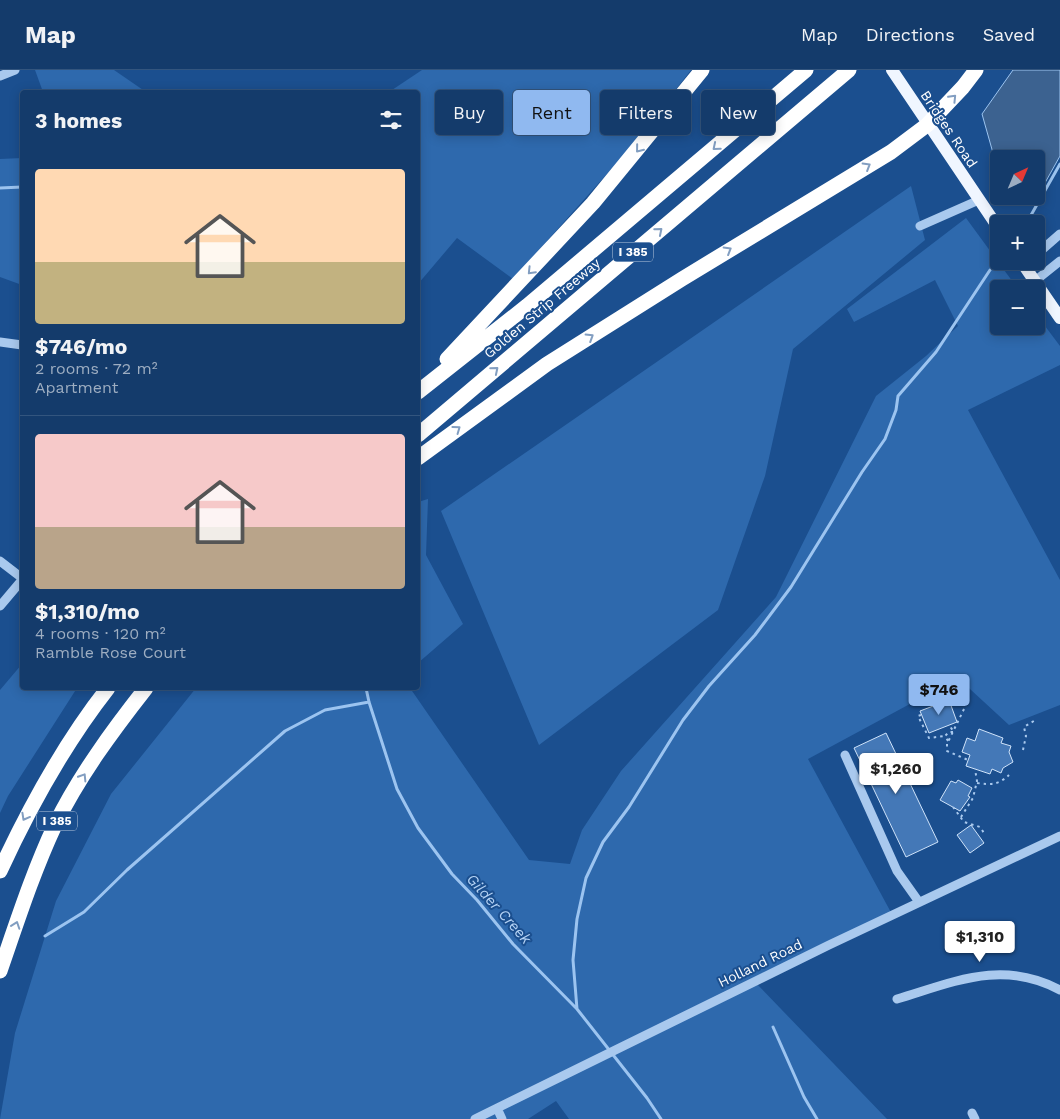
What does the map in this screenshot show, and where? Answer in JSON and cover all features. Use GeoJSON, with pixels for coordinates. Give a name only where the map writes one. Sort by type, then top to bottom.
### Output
{"type":"FeatureCollection","features":[{"type":"Feature","properties":{"kind":"highway"},"geometry":{"type":"LineString","coordinates":[[420,389],[593,204],[702,70]]}},
{"type":"Feature","properties":{"kind":"highway","name":"Golden Strip Freeway"},"geometry":{"type":"LineString","coordinates":[[420,389],[527,306],[806,70]]}},
{"type":"Feature","properties":{"kind":"highway","name":"Golden Strip Freeway"},"geometry":{"type":"LineString","coordinates":[[420,433],[849,70]]}},
{"type":"Feature","properties":{"kind":"highway"},"geometry":{"type":"LineString","coordinates":[[420,457],[547,364],[690,273],[890,152],[927,124],[963,87],[976,70]]}},
{"type":"Feature","properties":{"kind":"highway","name":"I 385"},"geometry":{"type":"LineString","coordinates":[[0,871],[22,823],[52,771],[107,690]]}},
{"type":"Feature","properties":{"kind":"highway","name":"I 385"},"geometry":{"type":"LineString","coordinates":[[0,971],[37,868],[56,823],[93,761],[145,690]]}},
{"type":"Feature","properties":{"kind":"main road","name":"Bridges Road"},"geometry":{"type":"LineString","coordinates":[[892,70],[990,216]]}},
{"type":"Feature","properties":{"kind":"main road"},"geometry":{"type":"LineString","coordinates":[[1045,296],[1060,318]]}},
{"type":"Feature","properties":{"kind":"street"},"geometry":{"type":"LineString","coordinates":[[0,76],[15,70]]}},
{"type":"Feature","properties":{"kind":"street"},"geometry":{"type":"LineString","coordinates":[[920,226],[979,200]]}},
{"type":"Feature","properties":{"kind":"street"},"geometry":{"type":"LineString","coordinates":[[1045,248],[1060,234]]}},
{"type":"Feature","properties":{"kind":"street"},"geometry":{"type":"LineString","coordinates":[[1037,280],[1060,261]]}},
{"type":"Feature","properties":{"kind":"street"},"geometry":{"type":"LineString","coordinates":[[0,342],[20,345]]}},
{"type":"Feature","properties":{"kind":"street"},"geometry":{"type":"LineString","coordinates":[[0,561],[20,577]]}},
{"type":"Feature","properties":{"kind":"street"},"geometry":{"type":"LineString","coordinates":[[0,606],[20,581]]}},
{"type":"Feature","properties":{"kind":"street"},"geometry":{"type":"LineString","coordinates":[[845,755],[897,871],[919,902]]}},
{"type":"Feature","properties":{"kind":"street","name":"Holland Road"},"geometry":{"type":"LineString","coordinates":[[475,1119],[919,902],[1060,836]]}},
{"type":"Feature","properties":{"kind":"street"},"geometry":{"type":"LineString","coordinates":[[897,999],[987,974],[1004,973],[1030,977],[1060,990]]}},
{"type":"Feature","properties":{"kind":"street"},"geometry":{"type":"LineString","coordinates":[[497,1108],[502,1119]]}},
{"type":"Feature","properties":{"kind":"path"},"geometry":{"type":"LineString","coordinates":[[964,709],[949,742],[947,751],[968,760]]}},
{"type":"Feature","properties":{"kind":"path"},"geometry":{"type":"LineString","coordinates":[[922,715],[918,716],[929,738],[945,736],[949,732],[954,732]]}},
{"type":"Feature","properties":{"kind":"path"},"geometry":{"type":"LineString","coordinates":[[1023,750],[1026,736],[1024,727],[1037,719]]}},
{"type":"Feature","properties":{"kind":"path"},"geometry":{"type":"LineString","coordinates":[[949,725],[954,732]]}},
{"type":"Feature","properties":{"kind":"path"},"geometry":{"type":"LineString","coordinates":[[945,736],[949,742]]}},
{"type":"Feature","properties":{"kind":"path"},"geometry":{"type":"LineString","coordinates":[[961,817],[977,783],[975,769]]}},
{"type":"Feature","properties":{"kind":"path"},"geometry":{"type":"LineString","coordinates":[[977,783],[992,785],[1000,783],[1009,775]]}},
{"type":"Feature","properties":{"kind":"path"},"geometry":{"type":"LineString","coordinates":[[953,807],[964,822],[980,827],[984,833]]}},
{"type":"Feature","properties":{"kind":"shaded area"},"geometry":{"type":"Polygon","coordinates":[[[35,70],[114,70],[143,90],[42,90],[35,70]]]}},
{"type":"Feature","properties":{"kind":"shaded area"},"geometry":{"type":"Polygon","coordinates":[[[422,70],[691,70],[675,90],[600,90],[600,135],[640,135],[513,279],[457,238],[420,282],[420,90],[392,90],[422,70]]]}},
{"type":"Feature","properties":{"kind":"shaded area"},"geometry":{"type":"Polygon","coordinates":[[[1013,70],[1060,70],[1060,156],[1045,183],[1045,150],[992,150],[982,114],[1013,70]]]}},
{"type":"Feature","properties":{"kind":"shaded area"},"geometry":{"type":"Polygon","coordinates":[[[20,158],[20,284],[0,277],[0,159],[20,158]]]}},
{"type":"Feature","properties":{"kind":"shaded area"},"geometry":{"type":"Polygon","coordinates":[[[911,186],[925,240],[793,349],[765,476],[718,610],[539,745],[441,511],[911,186]]]}},
{"type":"Feature","properties":{"kind":"shaded area"},"geometry":{"type":"Polygon","coordinates":[[[966,218],[990,251],[990,270],[1004,270],[1011,280],[990,280],[990,335],[1045,335],[1045,326],[1060,346],[1060,365],[968,410],[1060,580],[1060,705],[1009,725],[958,678],[808,759],[894,918],[755,982],[887,1119],[569,1119],[556,1101],[528,1119],[0,1119],[15,1033],[56,901],[111,794],[194,690],[411,690],[529,860],[570,864],[582,830],[621,771],[776,597],[876,396],[926,356],[958,326],[935,280],[854,322],[847,309],[966,218]]]}},
{"type":"Feature","properties":{"kind":"shaded area"},"geometry":{"type":"Polygon","coordinates":[[[428,499],[426,555],[463,624],[420,661],[420,501],[428,499]]]}},
{"type":"Feature","properties":{"kind":"shaded area"},"geometry":{"type":"Polygon","coordinates":[[[20,666],[20,690],[76,690],[8,796],[0,813],[0,690],[20,666]]]}},
{"type":"Feature","properties":{"kind":"building"},"geometry":{"type":"Polygon","coordinates":[[[949,700],[957,722],[929,733],[920,711],[949,700]]]}},
{"type":"Feature","properties":{"kind":"building"},"geometry":{"type":"Polygon","coordinates":[[[979,729],[1003,738],[1001,743],[1011,746],[1009,752],[1013,762],[1003,768],[1001,773],[992,769],[990,774],[966,766],[970,755],[962,752],[967,738],[975,741],[979,729]]]}},
{"type":"Feature","properties":{"kind":"building"},"geometry":{"type":"Polygon","coordinates":[[[886,733],[938,842],[906,857],[854,748],[886,733]]]}},
{"type":"Feature","properties":{"kind":"building"},"geometry":{"type":"Polygon","coordinates":[[[958,780],[972,788],[968,796],[970,797],[960,811],[940,800],[951,781],[956,783],[958,780]]]}},
{"type":"Feature","properties":{"kind":"building"},"geometry":{"type":"Polygon","coordinates":[[[971,825],[984,843],[970,853],[957,835],[971,825]]]}},
{"type":"Feature","properties":{"kind":"waterway"},"geometry":{"type":"LineString","coordinates":[[1031,215],[1060,164]]}},
{"type":"Feature","properties":{"kind":"waterway","name":"Gilder Creek"},"geometry":{"type":"LineString","coordinates":[[0,188],[20,187]]}},
{"type":"Feature","properties":{"kind":"waterway"},"geometry":{"type":"LineString","coordinates":[[577,1009],[573,960],[577,919],[586,878],[603,842],[629,807],[683,720],[709,686],[755,635],[791,587],[862,472],[885,439],[896,410],[898,396],[936,352],[990,270]]}},
{"type":"Feature","properties":{"kind":"waterway","name":"Gilder Creek"},"geometry":{"type":"LineString","coordinates":[[366,690],[397,789],[418,828],[452,874],[477,900],[513,944],[577,1009],[647,1098],[661,1119]]}},
{"type":"Feature","properties":{"kind":"waterway"},"geometry":{"type":"LineString","coordinates":[[45,936],[84,912],[127,870],[285,731],[325,710],[369,702]]}},
{"type":"Feature","properties":{"kind":"waterway"},"geometry":{"type":"LineString","coordinates":[[773,1027],[804,1097],[817,1119]]}}]}
